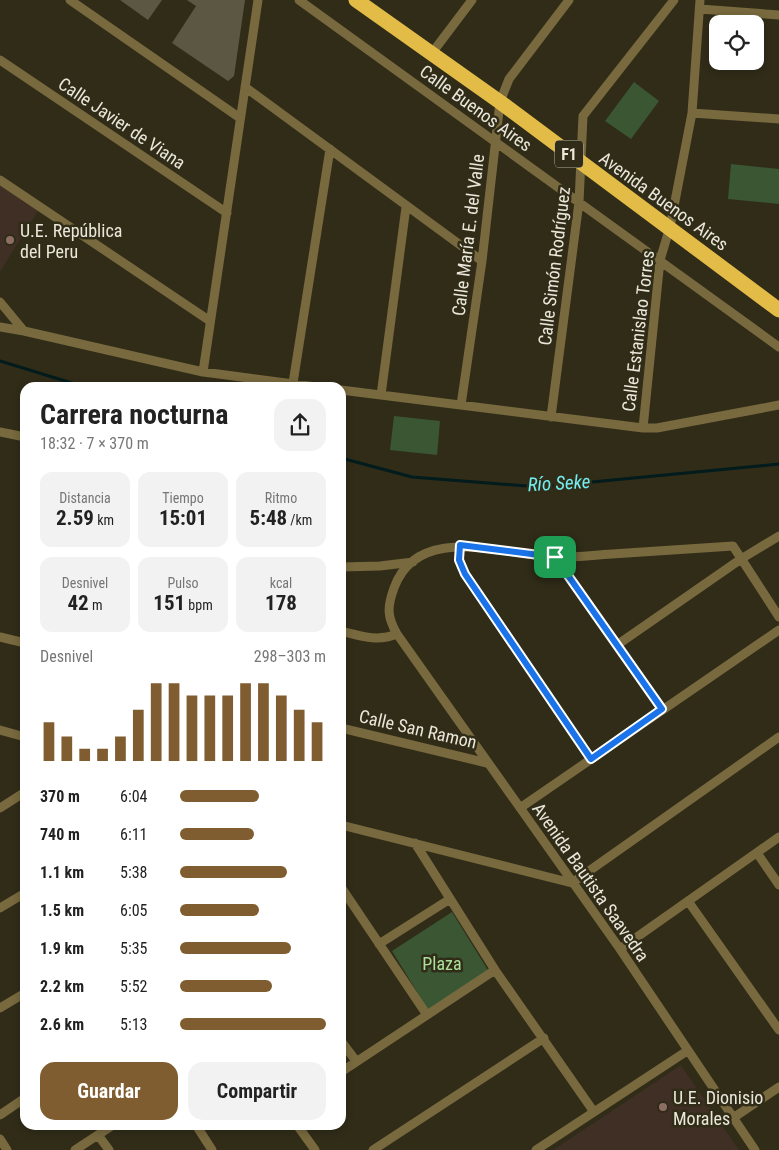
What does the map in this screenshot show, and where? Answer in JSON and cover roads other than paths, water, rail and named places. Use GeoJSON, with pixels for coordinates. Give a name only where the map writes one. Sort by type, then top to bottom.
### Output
{"type":"FeatureCollection","features":[{"type":"Feature","properties":{"kind":"highway","name":"Avenida Buenos Aires"},"geometry":{"type":"LineString","coordinates":[[364,2],[670,227],[779,310]]}},
{"type":"Feature","properties":{"kind":"street"},"geometry":{"type":"LineString","coordinates":[[70,0],[240,118]]}},
{"type":"Feature","properties":{"kind":"street"},"geometry":{"type":"LineString","coordinates":[[203,372],[258,0]]}},
{"type":"Feature","properties":{"kind":"street","name":"Calle Buenos Aires"},"geometry":{"type":"LineString","coordinates":[[299,0],[779,347]]}},
{"type":"Feature","properties":{"kind":"street"},"geometry":{"type":"LineString","coordinates":[[432,53],[472,0]]}},
{"type":"Feature","properties":{"kind":"street","name":"Calle María E. del Valle"},"geometry":{"type":"LineString","coordinates":[[461,405],[482,261],[500,102],[509,79],[569,0]]}},
{"type":"Feature","properties":{"kind":"street","name":"Calle Simón Rodríguez"},"geometry":{"type":"LineString","coordinates":[[551,417],[579,202],[583,116],[674,0]]}},
{"type":"Feature","properties":{"kind":"street"},"geometry":{"type":"LineString","coordinates":[[700,5],[779,15]]}},
{"type":"Feature","properties":{"kind":"street","name":"Calle Estanislao Torres"},"geometry":{"type":"LineString","coordinates":[[643,428],[660,260],[670,227],[692,113],[700,5]]}},
{"type":"Feature","properties":{"kind":"street","name":"Calle Javier de Viana"},"geometry":{"type":"LineString","coordinates":[[0,60],[227,212]]}},
{"type":"Feature","properties":{"kind":"street"},"geometry":{"type":"LineString","coordinates":[[245,87],[482,261]]}},
{"type":"Feature","properties":{"kind":"street"},"geometry":{"type":"LineString","coordinates":[[692,113],[779,119]]}},
{"type":"Feature","properties":{"kind":"street"},"geometry":{"type":"LineString","coordinates":[[293,382],[330,149]]}},
{"type":"Feature","properties":{"kind":"street"},"geometry":{"type":"LineString","coordinates":[[0,180],[210,322]]}},
{"type":"Feature","properties":{"kind":"street"},"geometry":{"type":"LineString","coordinates":[[381,395],[406,206]]}},
{"type":"Feature","properties":{"kind":"street"},"geometry":{"type":"LineString","coordinates":[[0,302],[24,331]]}},
{"type":"Feature","properties":{"kind":"street"},"geometry":{"type":"LineString","coordinates":[[0,327],[203,372],[278,382]]}},
{"type":"Feature","properties":{"kind":"street"},"geometry":{"type":"LineString","coordinates":[[346,391],[643,428],[657,428],[779,405]]}},
{"type":"Feature","properties":{"kind":"street"},"geometry":{"type":"LineString","coordinates":[[0,432],[20,436]]}},
{"type":"Feature","properties":{"kind":"street"},"geometry":{"type":"LineString","coordinates":[[617,645],[741,559],[779,536]]}},
{"type":"Feature","properties":{"kind":"street"},"geometry":{"type":"LineString","coordinates":[[346,567],[380,566],[414,562],[423,555],[439,549],[460,545],[555,557],[733,546],[779,616]]}},
{"type":"Feature","properties":{"kind":"street"},"geometry":{"type":"LineString","coordinates":[[460,545],[459,560],[465,574],[591,759]]}},
{"type":"Feature","properties":{"kind":"street"},"geometry":{"type":"LineString","coordinates":[[555,557],[662,709]]}},
{"type":"Feature","properties":{"kind":"street","name":"Avenida Bautista Saavedra"},"geometry":{"type":"LineString","coordinates":[[414,562],[398,576],[388,602],[387,613],[397,634],[620,950],[756,1150]]}},
{"type":"Feature","properties":{"kind":"street"},"geometry":{"type":"LineString","coordinates":[[520,808],[779,630]]}},
{"type":"Feature","properties":{"kind":"street"},"geometry":{"type":"LineString","coordinates":[[346,632],[372,639],[386,639],[397,634]]}},
{"type":"Feature","properties":{"kind":"street"},"geometry":{"type":"LineString","coordinates":[[0,637],[20,642]]}},
{"type":"Feature","properties":{"kind":"street","name":"Calle San Ramon"},"geometry":{"type":"LineString","coordinates":[[346,729],[487,762]]}},
{"type":"Feature","properties":{"kind":"street"},"geometry":{"type":"LineString","coordinates":[[0,730],[20,736]]}},
{"type":"Feature","properties":{"kind":"street"},"geometry":{"type":"LineString","coordinates":[[346,826],[572,883],[779,737]]}},
{"type":"Feature","properties":{"kind":"street"},"geometry":{"type":"LineString","coordinates":[[0,808],[20,795]]}},
{"type":"Feature","properties":{"kind":"street"},"geometry":{"type":"LineString","coordinates":[[620,950],[779,837]]}},
{"type":"Feature","properties":{"kind":"street"},"geometry":{"type":"LineString","coordinates":[[415,843],[495,970],[594,1112]]}},
{"type":"Feature","properties":{"kind":"street"},"geometry":{"type":"LineString","coordinates":[[757,853],[779,885]]}},
{"type":"Feature","properties":{"kind":"street"},"geometry":{"type":"LineString","coordinates":[[346,894],[427,1015]]}},
{"type":"Feature","properties":{"kind":"street"},"geometry":{"type":"LineString","coordinates":[[0,908],[20,896]]}},
{"type":"Feature","properties":{"kind":"street"},"geometry":{"type":"LineString","coordinates":[[379,944],[450,899]]}},
{"type":"Feature","properties":{"kind":"street"},"geometry":{"type":"LineString","coordinates":[[688,901],[779,1030]]}},
{"type":"Feature","properties":{"kind":"street"},"geometry":{"type":"LineString","coordinates":[[346,1069],[495,970]]}},
{"type":"Feature","properties":{"kind":"street"},"geometry":{"type":"LineString","coordinates":[[0,1008],[20,996]]}},
{"type":"Feature","properties":{"kind":"street"},"geometry":{"type":"LineString","coordinates":[[374,1150],[544,1038]]}},
{"type":"Feature","properties":{"kind":"street"},"geometry":{"type":"LineString","coordinates":[[346,1048],[356,1062]]}},
{"type":"Feature","properties":{"kind":"street"},"geometry":{"type":"LineString","coordinates":[[536,1150],[687,1051]]}},
{"type":"Feature","properties":{"kind":"street"},"geometry":{"type":"LineString","coordinates":[[733,1118],[779,1087]]}},
{"type":"Feature","properties":{"kind":"street"},"geometry":{"type":"LineString","coordinates":[[0,1115],[20,1101]]}},
{"type":"Feature","properties":{"kind":"street"},"geometry":{"type":"LineString","coordinates":[[75,1150],[106,1130]]}},
{"type":"Feature","properties":{"kind":"street"},"geometry":{"type":"LineString","coordinates":[[199,1130],[212,1150]]}},
{"type":"Feature","properties":{"kind":"street"},"geometry":{"type":"LineString","coordinates":[[301,1130],[315,1150]]}},
{"type":"Feature","properties":{"kind":"street"},"geometry":{"type":"LineString","coordinates":[[98,1135],[108,1150]]}},
{"type":"Feature","properties":{"kind":"street"},"geometry":{"type":"LineString","coordinates":[[0,1140],[7,1150]]}},
{"type":"Feature","properties":{"kind":"waterway","name":"Río Seke"},"geometry":{"type":"LineString","coordinates":[[0,361],[68,382]]}},
{"type":"Feature","properties":{"kind":"waterway","name":"Río Seke"},"geometry":{"type":"LineString","coordinates":[[346,459],[412,477],[540,487],[779,464]]}},
{"type":"Feature","properties":{"kind":"place","name":"U.E. República del Peru"},"geometry":{"type":"Point","coordinates":[10,240]}},
{"type":"Feature","properties":{"kind":"place","name":"U.E. Dionisio Morales"},"geometry":{"type":"Point","coordinates":[663,1107]}},
{"type":"Feature","properties":{"kind":"park label","name":"Plaza"},"geometry":{"type":"Point","coordinates":[442,963]}}]}
